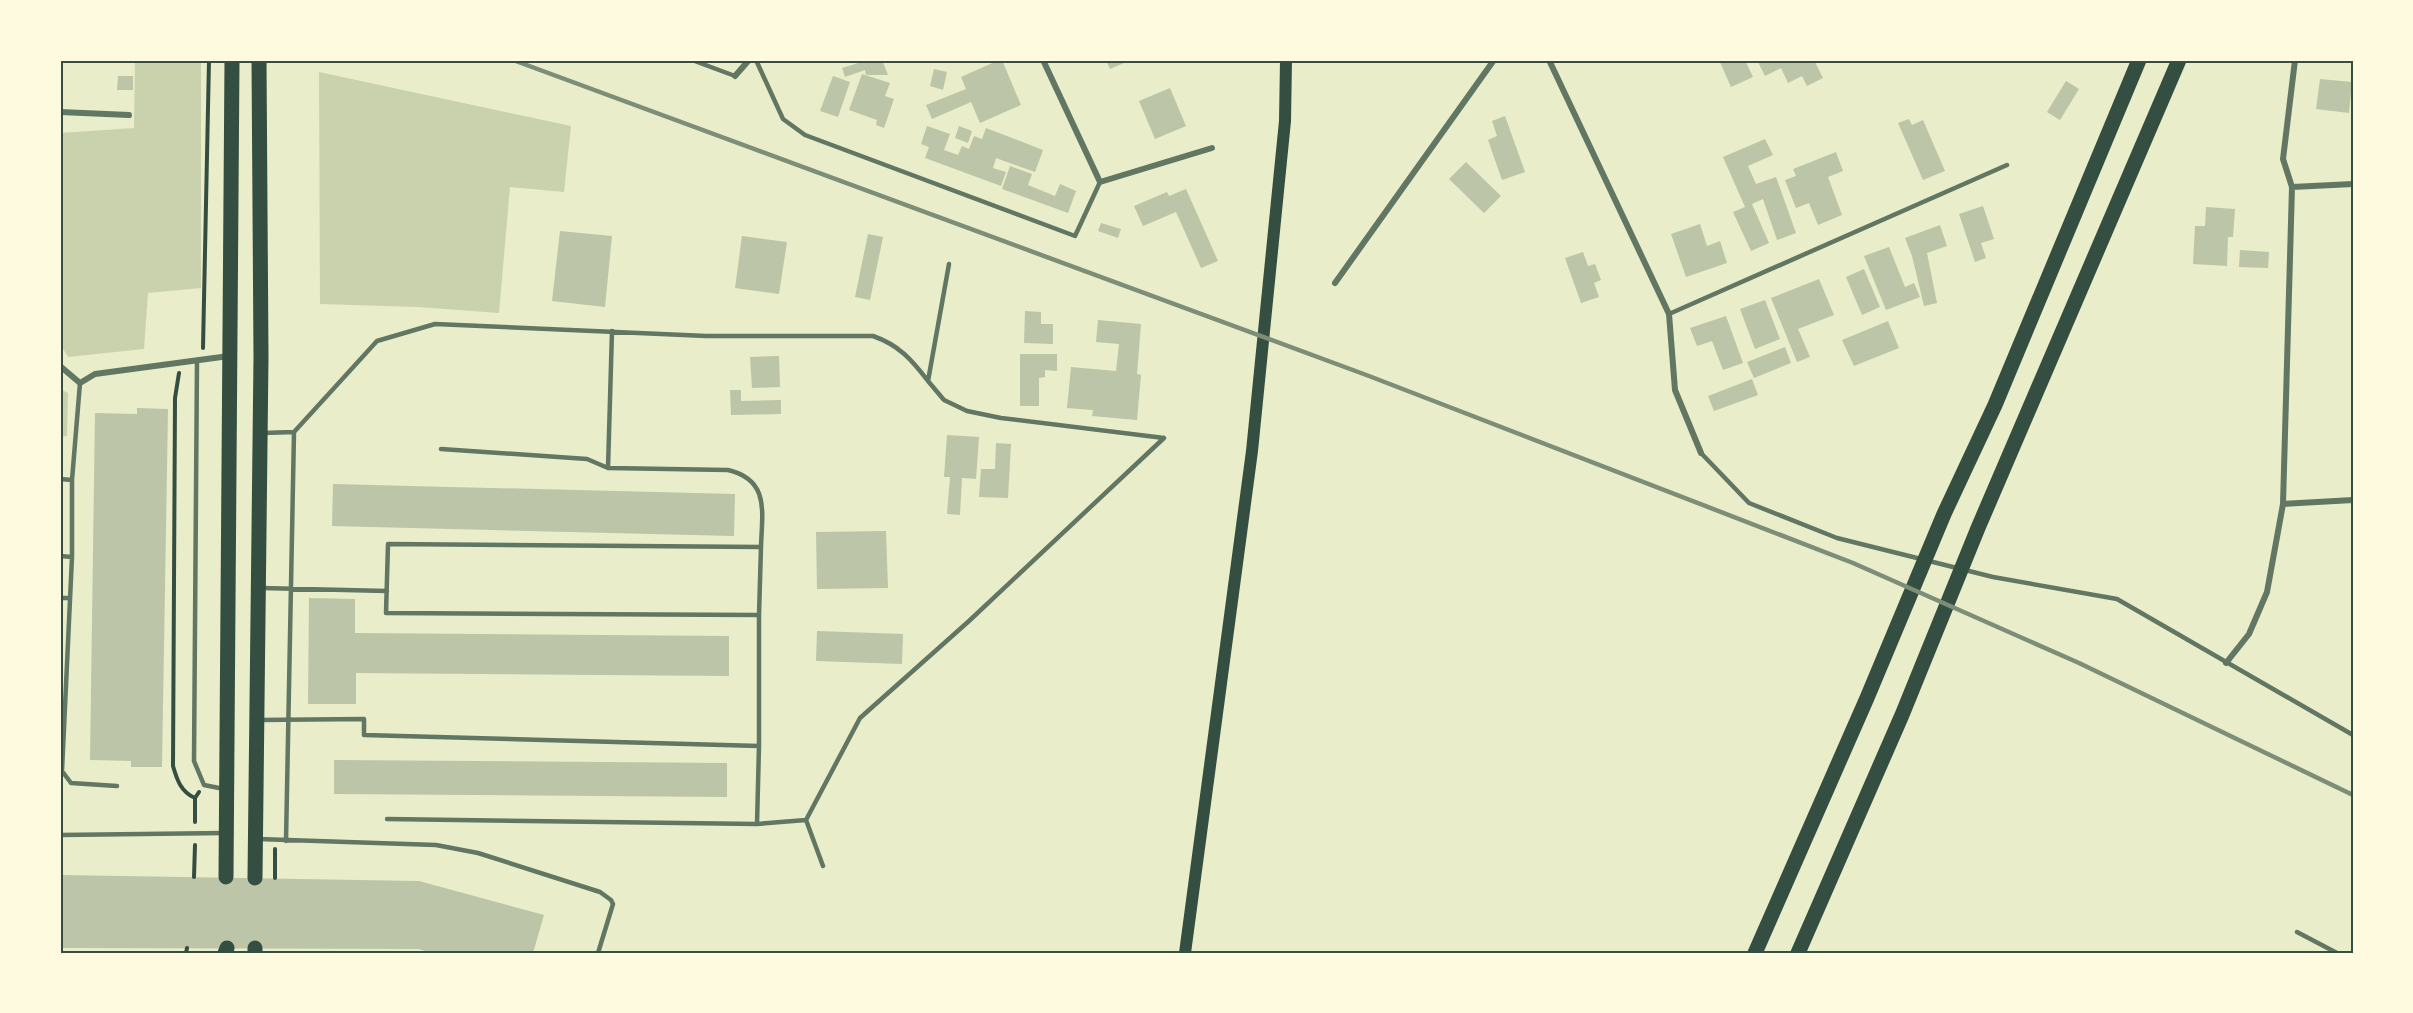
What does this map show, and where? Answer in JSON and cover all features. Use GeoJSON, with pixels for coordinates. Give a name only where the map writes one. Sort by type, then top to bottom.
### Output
{"type":"FeatureCollection","features":[{"type":"Feature","properties":{"kind":"main road"},"geometry":{"type":"LineString","coordinates":[[226,877],[232,60]]}},
{"type":"Feature","properties":{"kind":"main road"},"geometry":{"type":"LineString","coordinates":[[255,878],[260,433],[259,60]]}},
{"type":"Feature","properties":{"kind":"main road"},"geometry":{"type":"LineString","coordinates":[[1185,953],[1252,451],[1285,121],[1286,60]]}},
{"type":"Feature","properties":{"kind":"main road"},"geometry":{"type":"LineString","coordinates":[[1755,953],[1867,698],[1944,514],[1995,405],[2139,60]]}},
{"type":"Feature","properties":{"kind":"main road"},"geometry":{"type":"LineString","coordinates":[[1798,953],[1902,715],[1978,528],[2179,60]]}},
{"type":"Feature","properties":{"kind":"street"},"geometry":{"type":"LineString","coordinates":[[735,76],[749,60]]}},
{"type":"Feature","properties":{"kind":"street"},"geometry":{"type":"LineString","coordinates":[[1043,60],[1100,183],[1212,148]]}},
{"type":"Feature","properties":{"kind":"street"},"geometry":{"type":"LineString","coordinates":[[1335,283],[1494,60]]}},
{"type":"Feature","properties":{"kind":"street"},"geometry":{"type":"LineString","coordinates":[[1549,60],[1669,314],[1675,390],[1701,453]]}},
{"type":"Feature","properties":{"kind":"street"},"geometry":{"type":"LineString","coordinates":[[2226,663],[2249,634],[2267,592],[2283,504],[2292,187],[2283,159],[2295,60]]}},
{"type":"Feature","properties":{"kind":"street"},"geometry":{"type":"LineString","coordinates":[[60,112],[129,115]]}},
{"type":"Feature","properties":{"kind":"street"},"geometry":{"type":"LineString","coordinates":[[2292,187],[2353,184]]}},
{"type":"Feature","properties":{"kind":"street"},"geometry":{"type":"LineString","coordinates":[[60,366],[80,383],[95,374],[229,356]]}},
{"type":"Feature","properties":{"kind":"street"},"geometry":{"type":"LineString","coordinates":[[2283,504],[2353,500]]}},
{"type":"Feature","properties":{"kind":"lane"},"geometry":{"type":"LineString","coordinates":[[692,60],[735,76]]}},
{"type":"Feature","properties":{"kind":"lane"},"geometry":{"type":"LineString","coordinates":[[756,60],[783,119],[805,135],[1075,236],[1100,183]]}},
{"type":"Feature","properties":{"kind":"lane"},"geometry":{"type":"LineString","coordinates":[[1669,314],[2007,165]]}},
{"type":"Feature","properties":{"kind":"lane"},"geometry":{"type":"LineString","coordinates":[[928,381],[949,264]]}},
{"type":"Feature","properties":{"kind":"lane"},"geometry":{"type":"LineString","coordinates":[[286,841],[294,432],[377,341],[435,324],[706,336],[873,336],[889,342],[910,357],[944,400],[967,411],[1001,418],[1164,438],[969,621],[860,718],[806,820],[823,866]]}},
{"type":"Feature","properties":{"kind":"lane"},"geometry":{"type":"LineString","coordinates":[[608,468],[612,332]]}},
{"type":"Feature","properties":{"kind":"lane"},"geometry":{"type":"LineString","coordinates":[[197,360],[194,761],[204,785],[228,790]]}},
{"type":"Feature","properties":{"kind":"lane"},"geometry":{"type":"LineString","coordinates":[[80,383],[72,480],[72,556],[62,771],[71,783],[117,786]]}},
{"type":"Feature","properties":{"kind":"lane"},"geometry":{"type":"LineString","coordinates":[[260,433],[294,432]]}},
{"type":"Feature","properties":{"kind":"lane"},"geometry":{"type":"LineString","coordinates":[[441,449],[587,459],[608,468],[728,470],[744,474],[754,482],[762,510],[757,824]]}},
{"type":"Feature","properties":{"kind":"lane"},"geometry":{"type":"LineString","coordinates":[[1701,453],[1749,503],[1838,538],[1993,577],[2117,599],[2353,735]]}},
{"type":"Feature","properties":{"kind":"lane"},"geometry":{"type":"LineString","coordinates":[[60,479],[72,480]]}},
{"type":"Feature","properties":{"kind":"lane"},"geometry":{"type":"LineString","coordinates":[[759,615],[386,613],[388,544],[761,547]]}},
{"type":"Feature","properties":{"kind":"lane"},"geometry":{"type":"LineString","coordinates":[[60,556],[72,556]]}},
{"type":"Feature","properties":{"kind":"lane"},"geometry":{"type":"LineString","coordinates":[[258,588],[387,591]]}},
{"type":"Feature","properties":{"kind":"lane"},"geometry":{"type":"LineString","coordinates":[[60,598],[70,598]]}},
{"type":"Feature","properties":{"kind":"lane"},"geometry":{"type":"LineString","coordinates":[[60,675],[67,675]]}},
{"type":"Feature","properties":{"kind":"lane"},"geometry":{"type":"LineString","coordinates":[[256,720],[364,719],[364,735],[759,746]]}},
{"type":"Feature","properties":{"kind":"lane"},"geometry":{"type":"LineString","coordinates":[[387,819],[757,824],[806,820]]}},
{"type":"Feature","properties":{"kind":"lane"},"geometry":{"type":"LineString","coordinates":[[60,835],[227,832]]}},
{"type":"Feature","properties":{"kind":"lane"},"geometry":{"type":"LineString","coordinates":[[255,839],[436,845],[478,853],[600,892],[613,904],[598,953]]}},
{"type":"Feature","properties":{"kind":"lane"},"geometry":{"type":"LineString","coordinates":[[2297,933],[2337,953]]}},
{"type":"Feature","properties":{"kind":"path"},"geometry":{"type":"LineString","coordinates":[[181,361],[175,398],[173,766],[177,782],[188,795],[195,798]]}},
{"type":"Feature","properties":{"kind":"green space"},"geometry":{"type":"Polygon","coordinates":[[[135,60],[201,60],[201,288],[148,293],[144,349],[68,357],[60,344],[60,133],[134,128],[135,60]]]}},
{"type":"Feature","properties":{"kind":"green space"},"geometry":{"type":"Polygon","coordinates":[[[319,72],[571,126],[564,192],[510,187],[499,313],[418,307],[320,304],[319,72]]]}},
{"type":"Feature","properties":{"kind":"green space"},"geometry":{"type":"Polygon","coordinates":[[[60,389],[68,393],[67,436],[60,437],[60,389]]]}},
{"type":"Feature","properties":{"kind":"building"},"geometry":{"type":"Polygon","coordinates":[[[868,60],[882,60],[888,75],[866,75],[865,70],[845,77],[842,68],[868,60]]]}},
{"type":"Feature","properties":{"kind":"building"},"geometry":{"type":"Polygon","coordinates":[[[1002,60],[1021,105],[980,123],[971,102],[932,119],[926,105],[966,89],[961,77],[1002,60]]]}},
{"type":"Feature","properties":{"kind":"building"},"geometry":{"type":"Polygon","coordinates":[[[1106,60],[1131,60],[1110,69],[1106,60]]]}},
{"type":"Feature","properties":{"kind":"building"},"geometry":{"type":"Polygon","coordinates":[[[1719,60],[1745,60],[1753,77],[1731,87],[1719,60]]]}},
{"type":"Feature","properties":{"kind":"building"},"geometry":{"type":"Polygon","coordinates":[[[1757,60],[1814,60],[1823,78],[1807,86],[1802,76],[1788,83],[1781,68],[1765,76],[1757,60]]]}},
{"type":"Feature","properties":{"kind":"building"},"geometry":{"type":"Polygon","coordinates":[[[934,69],[947,72],[943,90],[930,86],[934,69]]]}},
{"type":"Feature","properties":{"kind":"building"},"geometry":{"type":"Polygon","coordinates":[[[862,74],[890,83],[885,96],[894,99],[884,128],[876,125],[877,120],[849,110],[862,74]]]}},
{"type":"Feature","properties":{"kind":"building"},"geometry":{"type":"Polygon","coordinates":[[[118,76],[133,76],[133,90],[117,90],[118,76]]]}},
{"type":"Feature","properties":{"kind":"building"},"geometry":{"type":"Polygon","coordinates":[[[833,76],[850,82],[838,117],[820,111],[833,76]]]}},
{"type":"Feature","properties":{"kind":"building"},"geometry":{"type":"Polygon","coordinates":[[[2320,79],[2352,82],[2349,113],[2316,109],[2320,79]]]}},
{"type":"Feature","properties":{"kind":"building"},"geometry":{"type":"Polygon","coordinates":[[[2066,81],[2079,89],[2060,120],[2047,112],[2066,81]]]}},
{"type":"Feature","properties":{"kind":"building"},"geometry":{"type":"Polygon","coordinates":[[[1170,88],[1186,126],[1155,139],[1139,101],[1170,88]]]}},
{"type":"Feature","properties":{"kind":"building"},"geometry":{"type":"Polygon","coordinates":[[[1505,116],[1525,172],[1502,180],[1488,140],[1497,136],[1492,121],[1505,116]]]}},
{"type":"Feature","properties":{"kind":"building"},"geometry":{"type":"Polygon","coordinates":[[[1909,119],[1912,125],[1923,120],[1945,171],[1923,180],[1898,123],[1909,119]]]}},
{"type":"Feature","properties":{"kind":"building"},"geometry":{"type":"Polygon","coordinates":[[[927,126],[950,134],[944,150],[958,155],[962,146],[969,149],[974,136],[982,139],[986,128],[1043,150],[1035,172],[996,158],[993,168],[1006,172],[1001,186],[925,158],[929,147],[921,144],[927,126]]]}},
{"type":"Feature","properties":{"kind":"building"},"geometry":{"type":"Polygon","coordinates":[[[959,126],[972,131],[968,143],[955,138],[959,126]]]}},
{"type":"Feature","properties":{"kind":"building"},"geometry":{"type":"Polygon","coordinates":[[[1765,139],[1773,155],[1748,166],[1756,184],[1776,177],[1796,233],[1777,240],[1763,199],[1752,204],[1769,243],[1751,251],[1733,212],[1745,207],[1723,157],[1765,139]]]}},
{"type":"Feature","properties":{"kind":"building"},"geometry":{"type":"Polygon","coordinates":[[[1836,152],[1843,171],[1828,177],[1842,215],[1818,225],[1809,203],[1796,208],[1785,180],[1796,176],[1793,169],[1836,152]]]}},
{"type":"Feature","properties":{"kind":"building"},"geometry":{"type":"Polygon","coordinates":[[[1466,162],[1501,196],[1484,213],[1449,179],[1466,162]]]}},
{"type":"Feature","properties":{"kind":"building"},"geometry":{"type":"Polygon","coordinates":[[[1010,166],[1032,174],[1028,185],[1055,196],[1060,184],[1076,191],[1068,213],[1002,189],[1010,166]]]}},
{"type":"Feature","properties":{"kind":"building"},"geometry":{"type":"Polygon","coordinates":[[[1186,189],[1218,261],[1201,268],[1176,212],[1143,226],[1134,206],[1167,192],[1169,196],[1186,189]]]}},
{"type":"Feature","properties":{"kind":"building"},"geometry":{"type":"Polygon","coordinates":[[[1983,206],[1994,239],[1981,243],[1986,258],[1975,262],[1959,214],[1983,206]]]}},
{"type":"Feature","properties":{"kind":"building"},"geometry":{"type":"Polygon","coordinates":[[[2206,207],[2235,209],[2233,237],[2228,237],[2227,266],[2193,264],[2195,226],[2205,226],[2206,207]]]}},
{"type":"Feature","properties":{"kind":"building"},"geometry":{"type":"Polygon","coordinates":[[[1101,223],[1121,229],[1118,238],[1098,231],[1101,223]]]}},
{"type":"Feature","properties":{"kind":"building"},"geometry":{"type":"Polygon","coordinates":[[[1700,224],[1707,246],[1720,241],[1727,263],[1686,277],[1671,234],[1700,224]]]}},
{"type":"Feature","properties":{"kind":"building"},"geometry":{"type":"Polygon","coordinates":[[[1940,225],[1947,246],[1927,253],[1937,303],[1924,306],[1912,256],[1905,238],[1940,225]]]}},
{"type":"Feature","properties":{"kind":"building"},"geometry":{"type":"Polygon","coordinates":[[[560,231],[612,236],[605,307],[552,301],[560,231]]]}},
{"type":"Feature","properties":{"kind":"building"},"geometry":{"type":"Polygon","coordinates":[[[868,234],[883,237],[870,300],[855,297],[868,234]]]}},
{"type":"Feature","properties":{"kind":"building"},"geometry":{"type":"Polygon","coordinates":[[[742,236],[787,242],[779,294],[735,288],[742,236]]]}},
{"type":"Feature","properties":{"kind":"building"},"geometry":{"type":"Polygon","coordinates":[[[1889,247],[1905,287],[1914,283],[1920,297],[1886,310],[1864,256],[1889,247]]]}},
{"type":"Feature","properties":{"kind":"building"},"geometry":{"type":"Polygon","coordinates":[[[2240,250],[2269,252],[2268,268],[2239,267],[2240,250]]]}},
{"type":"Feature","properties":{"kind":"building"},"geometry":{"type":"Polygon","coordinates":[[[1583,252],[1588,266],[1595,264],[1601,280],[1594,283],[1599,297],[1581,303],[1565,258],[1583,252]]]}},
{"type":"Feature","properties":{"kind":"building"},"geometry":{"type":"Polygon","coordinates":[[[1864,269],[1880,307],[1862,315],[1846,277],[1864,269]]]}},
{"type":"Feature","properties":{"kind":"building"},"geometry":{"type":"Polygon","coordinates":[[[1819,279],[1834,315],[1798,329],[1810,357],[1797,362],[1771,298],[1819,279]]]}},
{"type":"Feature","properties":{"kind":"building"},"geometry":{"type":"Polygon","coordinates":[[[1765,300],[1780,339],[1755,349],[1740,309],[1765,300]]]}},
{"type":"Feature","properties":{"kind":"building"},"geometry":{"type":"Polygon","coordinates":[[[1025,311],[1041,312],[1041,324],[1053,324],[1053,344],[1024,343],[1025,311]]]}},
{"type":"Feature","properties":{"kind":"building"},"geometry":{"type":"Polygon","coordinates":[[[1726,316],[1743,363],[1723,370],[1712,341],[1697,346],[1690,328],[1726,316]]]}},
{"type":"Feature","properties":{"kind":"building"},"geometry":{"type":"Polygon","coordinates":[[[1098,320],[1141,324],[1137,374],[1141,375],[1137,420],[1092,416],[1093,410],[1067,408],[1071,367],[1116,371],[1119,344],[1096,342],[1098,320]]]}},
{"type":"Feature","properties":{"kind":"building"},"geometry":{"type":"Polygon","coordinates":[[[1888,321],[1899,348],[1854,366],[1842,340],[1888,321]]]}},
{"type":"Feature","properties":{"kind":"building"},"geometry":{"type":"Polygon","coordinates":[[[1785,347],[1791,363],[1754,378],[1747,362],[1785,347]]]}},
{"type":"Feature","properties":{"kind":"building"},"geometry":{"type":"Polygon","coordinates":[[[1020,354],[1057,354],[1057,371],[1045,370],[1045,377],[1039,378],[1039,406],[1020,406],[1020,354]]]}},
{"type":"Feature","properties":{"kind":"building"},"geometry":{"type":"Polygon","coordinates":[[[779,356],[780,387],[752,388],[750,357],[779,356]]]}},
{"type":"Feature","properties":{"kind":"building"},"geometry":{"type":"Polygon","coordinates":[[[1752,379],[1758,395],[1714,411],[1708,396],[1752,379]]]}},
{"type":"Feature","properties":{"kind":"building"},"geometry":{"type":"Polygon","coordinates":[[[730,390],[741,390],[741,401],[781,400],[781,414],[731,415],[730,390]]]}},
{"type":"Feature","properties":{"kind":"building"},"geometry":{"type":"Polygon","coordinates":[[[137,408],[168,409],[162,767],[131,767],[131,761],[90,760],[95,413],[137,414],[137,408]]]}},
{"type":"Feature","properties":{"kind":"building"},"geometry":{"type":"Polygon","coordinates":[[[947,435],[979,437],[976,479],[962,478],[960,515],[947,514],[950,477],[944,477],[947,435]]]}},
{"type":"Feature","properties":{"kind":"building"},"geometry":{"type":"Polygon","coordinates":[[[996,443],[1011,444],[1008,498],[979,497],[981,469],[995,469],[996,443]]]}},
{"type":"Feature","properties":{"kind":"building"},"geometry":{"type":"Polygon","coordinates":[[[333,484],[735,494],[734,536],[332,526],[333,484]]]}},
{"type":"Feature","properties":{"kind":"building"},"geometry":{"type":"Polygon","coordinates":[[[886,531],[888,588],[817,589],[816,532],[886,531]]]}},
{"type":"Feature","properties":{"kind":"building"},"geometry":{"type":"Polygon","coordinates":[[[309,598],[355,599],[355,633],[729,636],[729,676],[356,673],[356,704],[308,704],[309,598]]]}},
{"type":"Feature","properties":{"kind":"building"},"geometry":{"type":"Polygon","coordinates":[[[817,631],[903,634],[902,664],[816,661],[817,631]]]}},
{"type":"Feature","properties":{"kind":"building"},"geometry":{"type":"Polygon","coordinates":[[[334,760],[727,763],[727,797],[334,794],[334,760]]]}},
{"type":"Feature","properties":{"kind":"building"},"geometry":{"type":"Polygon","coordinates":[[[60,875],[419,881],[544,915],[533,953],[433,953],[418,949],[60,948],[60,875]]]}},
{"type":"Feature","properties":{"kind":"railway"},"geometry":{"type":"LineString","coordinates":[[513,60],[1369,376],[1853,563],[2079,663],[2353,795]]}}]}
